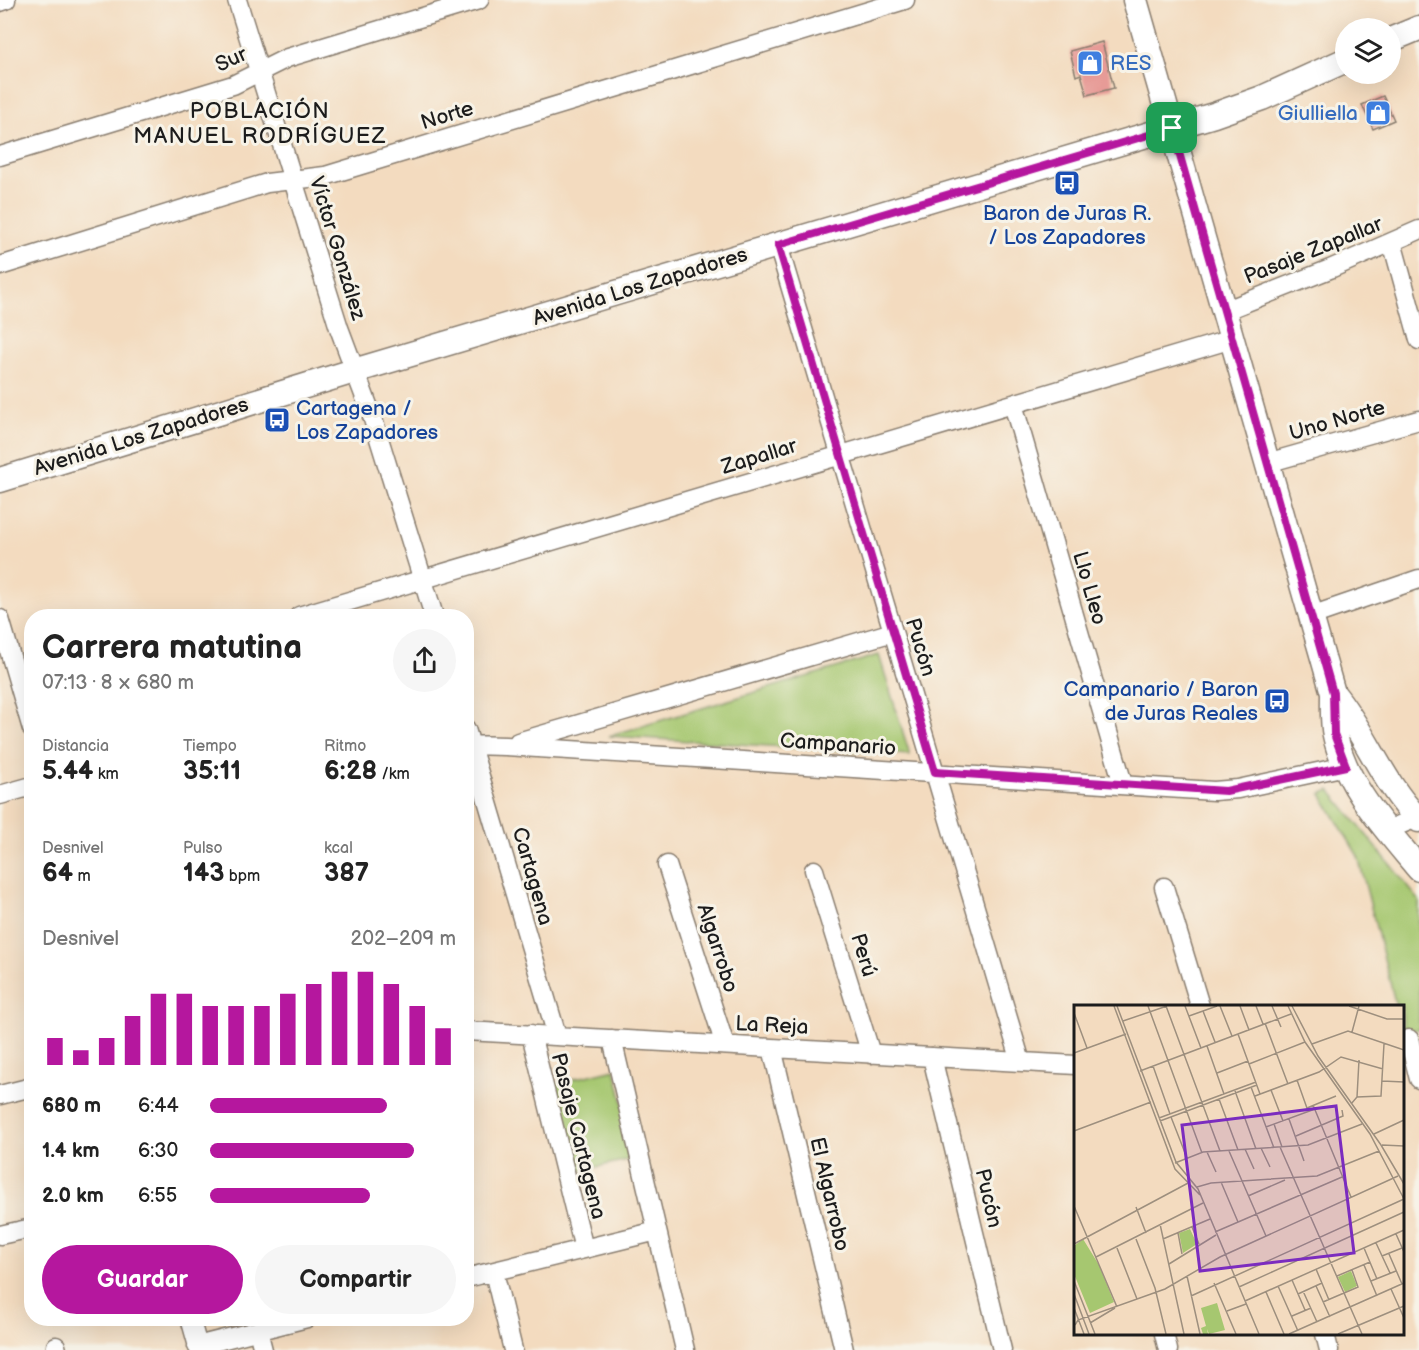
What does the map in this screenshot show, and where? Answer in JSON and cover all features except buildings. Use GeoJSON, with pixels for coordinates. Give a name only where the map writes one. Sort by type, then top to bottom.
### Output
{"type":"FeatureCollection","features":[{"type":"Feature","properties":{"kind":"main road"},"geometry":{"type":"LineString","coordinates":[[1135,0],[1333,693],[1334,734],[1357,787],[1387,830],[1419,869]]}},
{"type":"Feature","properties":{"kind":"main road"},"geometry":{"type":"LineString","coordinates":[[1401,35],[1419,28]]}},
{"type":"Feature","properties":{"kind":"main road","name":"Avenida Los Zapadores"},"geometry":{"type":"LineString","coordinates":[[0,480],[354,370],[1172,128],[1262,98],[1335,65]]}},
{"type":"Feature","properties":{"kind":"main road"},"geometry":{"type":"LineString","coordinates":[[1333,693],[1355,722],[1386,780],[1418,819]]}},
{"type":"Feature","properties":{"kind":"street"},"geometry":{"type":"LineString","coordinates":[[0,2],[6,0]]}},
{"type":"Feature","properties":{"kind":"street","name":"Víctor González"},"geometry":{"type":"LineString","coordinates":[[237,0],[354,370]]}},
{"type":"Feature","properties":{"kind":"street","name":"Sur"},"geometry":{"type":"LineString","coordinates":[[0,156],[233,85],[287,58],[479,0]]}},
{"type":"Feature","properties":{"kind":"street","name":"Norte"},"geometry":{"type":"LineString","coordinates":[[0,266],[267,183],[325,176],[905,0]]}},
{"type":"Feature","properties":{"kind":"street","name":"Pasaje Zapallar"},"geometry":{"type":"LineString","coordinates":[[1224,310],[1330,270],[1419,230]]}},
{"type":"Feature","properties":{"kind":"street"},"geometry":{"type":"LineString","coordinates":[[1392,242],[1419,340]]}},
{"type":"Feature","properties":{"kind":"street","name":"Pucón"},"geometry":{"type":"LineString","coordinates":[[778,245],[1021,1062]]}},
{"type":"Feature","properties":{"kind":"street","name":"Zapallar"},"geometry":{"type":"LineString","coordinates":[[323,609],[1232,339]]}},
{"type":"Feature","properties":{"kind":"street"},"geometry":{"type":"LineString","coordinates":[[354,370],[372,416],[432,609]]}},
{"type":"Feature","properties":{"kind":"street","name":"Llo Lleo"},"geometry":{"type":"LineString","coordinates":[[1013,404],[1123,784]]}},
{"type":"Feature","properties":{"kind":"street","name":"Uno Norte"},"geometry":{"type":"LineString","coordinates":[[1267,463],[1419,420]]}},
{"type":"Feature","properties":{"kind":"street"},"geometry":{"type":"LineString","coordinates":[[1311,616],[1419,579]]}},
{"type":"Feature","properties":{"kind":"street"},"geometry":{"type":"LineString","coordinates":[[0,619],[24,688]]}},
{"type":"Feature","properties":{"kind":"street","name":"Campanario"},"geometry":{"type":"LineString","coordinates":[[506,746],[893,632]]}},
{"type":"Feature","properties":{"kind":"street","name":"Campanario"},"geometry":{"type":"LineString","coordinates":[[474,741],[506,746],[1226,791],[1346,766]]}},
{"type":"Feature","properties":{"kind":"street","name":"Cartagena"},"geometry":{"type":"LineString","coordinates":[[474,760],[556,1036]]}},
{"type":"Feature","properties":{"kind":"street"},"geometry":{"type":"LineString","coordinates":[[0,795],[24,788]]}},
{"type":"Feature","properties":{"kind":"street"},"geometry":{"type":"LineString","coordinates":[[1387,830],[1418,819]]}},
{"type":"Feature","properties":{"kind":"street","name":"Algarrobo"},"geometry":{"type":"LineString","coordinates":[[667,865],[725,1045]]}},
{"type":"Feature","properties":{"kind":"street","name":"Perú"},"geometry":{"type":"LineString","coordinates":[[814,870],[871,1054]]}},
{"type":"Feature","properties":{"kind":"street"},"geometry":{"type":"LineString","coordinates":[[1164,886],[1200,1005]]}},
{"type":"Feature","properties":{"kind":"street","name":"La Reja"},"geometry":{"type":"LineString","coordinates":[[474,1031],[1074,1065]]}},
{"type":"Feature","properties":{"kind":"street","name":"Pasaje Cartagena"},"geometry":{"type":"LineString","coordinates":[[531,1034],[584,1249]]}},
{"type":"Feature","properties":{"kind":"street"},"geometry":{"type":"LineString","coordinates":[[612,1039],[685,1350]]}},
{"type":"Feature","properties":{"kind":"street"},"geometry":{"type":"LineString","coordinates":[[1410,1039],[1419,1079]]}},
{"type":"Feature","properties":{"kind":"street","name":"El Algarrobo"},"geometry":{"type":"LineString","coordinates":[[772,1048],[844,1350]]}},
{"type":"Feature","properties":{"kind":"street","name":"Pucón"},"geometry":{"type":"LineString","coordinates":[[932,1057],[1002,1350]]}},
{"type":"Feature","properties":{"kind":"street"},"geometry":{"type":"LineString","coordinates":[[0,1095],[24,1089]]}},
{"type":"Feature","properties":{"kind":"street"},"geometry":{"type":"LineString","coordinates":[[0,1235],[24,1230]]}},
{"type":"Feature","properties":{"kind":"street"},"geometry":{"type":"LineString","coordinates":[[474,1276],[657,1230]]}},
{"type":"Feature","properties":{"kind":"street"},"geometry":{"type":"LineString","coordinates":[[494,1272],[513,1350]]}},
{"type":"Feature","properties":{"kind":"street"},"geometry":{"type":"LineString","coordinates":[[192,1326],[198,1348],[277,1326]]}},
{"type":"Feature","properties":{"kind":"street"},"geometry":{"type":"LineString","coordinates":[[258,1331],[263,1350]]}},
{"type":"Feature","properties":{"kind":"street"},"geometry":{"type":"LineString","coordinates":[[1164,1335],[1168,1350]]}},
{"type":"Feature","properties":{"kind":"street"},"geometry":{"type":"LineString","coordinates":[[1325,1335],[1329,1350]]}},
{"type":"Feature","properties":{"kind":"green space"},"geometry":{"type":"Polygon","coordinates":[[[879,655],[910,755],[609,736],[879,655]]]}},
{"type":"Feature","properties":{"kind":"green space"},"geometry":{"type":"Polygon","coordinates":[[[1330,790],[1419,900],[1419,1029],[1404,1032],[1404,1005],[1396,1005],[1358,856],[1321,794],[1330,790]]]}},
{"type":"Feature","properties":{"kind":"green space"},"geometry":{"type":"Polygon","coordinates":[[[615,1069],[636,1158],[575,1172],[553,1084],[615,1069]]]}},
{"type":"Feature","properties":{"kind":"place","name":"RES"},"geometry":{"type":"Point","coordinates":[1090,63]}},
{"type":"Feature","properties":{"kind":"place","name":"Giulliella"},"geometry":{"type":"Point","coordinates":[1378,113]}},
{"type":"Feature","properties":{"kind":"place","name":"Baron de Juras R. / Los Zapadores"},"geometry":{"type":"Point","coordinates":[1067,183]}},
{"type":"Feature","properties":{"kind":"place","name":"Cartagena / Los Zapadores"},"geometry":{"type":"Point","coordinates":[277,420]}},
{"type":"Feature","properties":{"kind":"place","name":"Campanario / Baron de Juras Reales"},"geometry":{"type":"Point","coordinates":[1277,701]}},
{"type":"Feature","properties":{"kind":"district","name":"POBLACIÓN MANUEL RODRÍGUEZ"},"geometry":{"type":"Point","coordinates":[260,122]}},
{"type":"Feature","properties":{"kind":"route"},"geometry":{"type":"LineString","coordinates":[[1172,128],[1333,693],[1334,734],[1346,766],[1226,791],[935,772],[778,245],[1172,128]]}}]}
